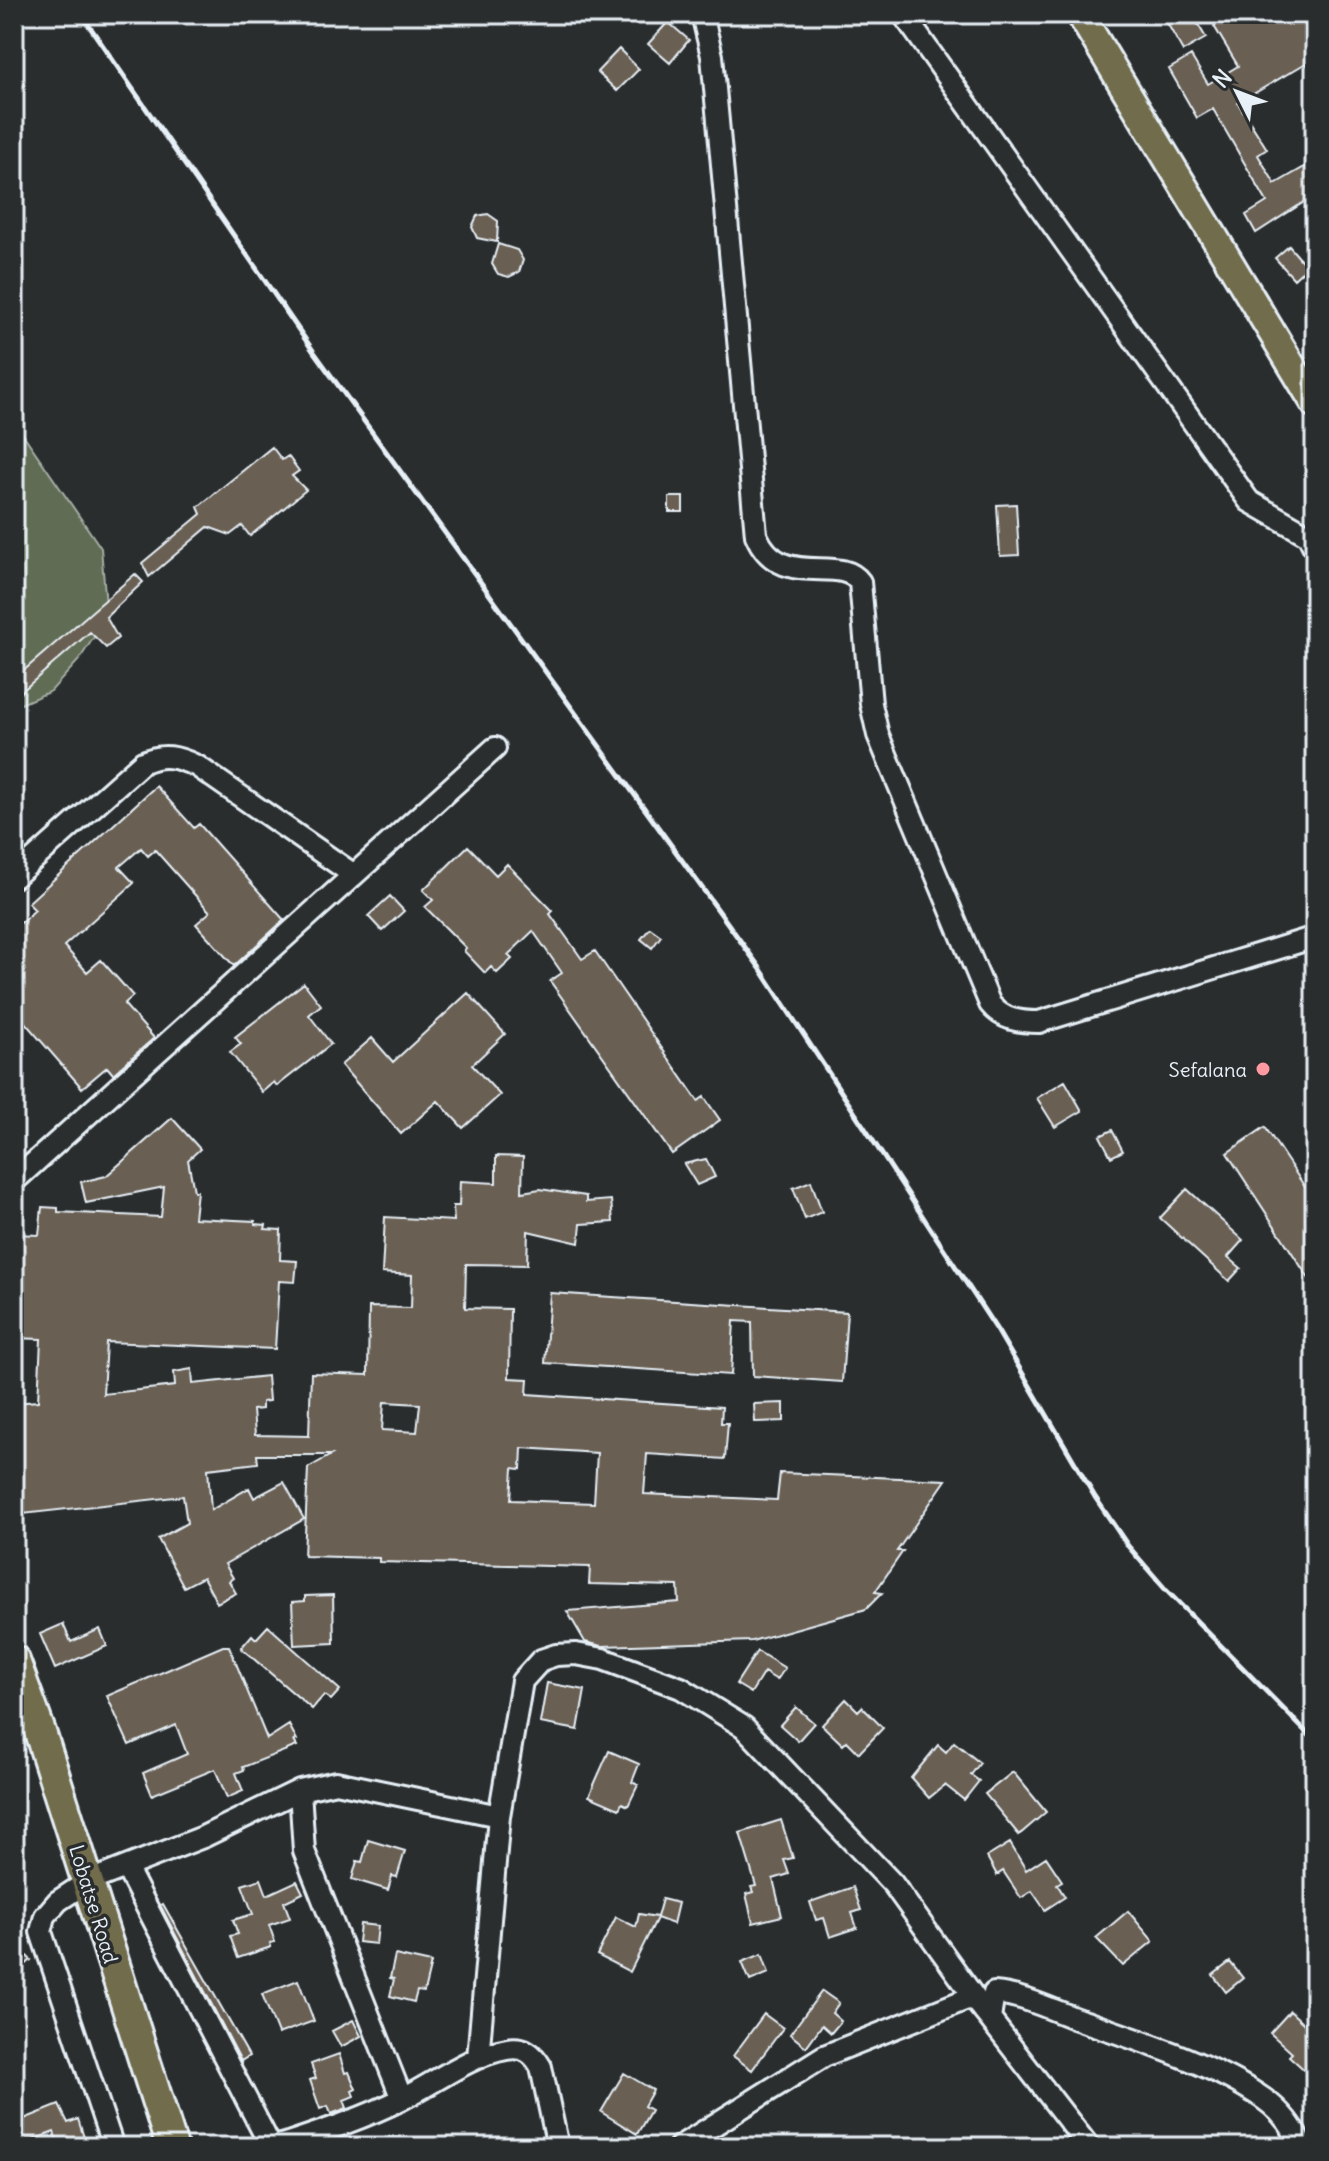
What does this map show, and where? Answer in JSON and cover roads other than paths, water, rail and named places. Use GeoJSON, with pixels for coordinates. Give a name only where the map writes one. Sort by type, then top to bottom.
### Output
{"type":"FeatureCollection","features":[{"type":"Feature","properties":{"kind":"highway","name":"Lobatse Road"},"geometry":{"type":"LineString","coordinates":[[14,1661],[40,1732],[172,2147]]}},
{"type":"Feature","properties":{"kind":"main road"},"geometry":{"type":"LineString","coordinates":[[1080,14],[1315,404]]}},
{"type":"Feature","properties":{"kind":"street"},"geometry":{"type":"LineString","coordinates":[[702,14],[712,56],[756,535],[766,552],[786,566],[849,573],[860,582],[871,704],[878,735],[990,1004],[1007,1019],[1039,1022],[1315,937]]}},
{"type":"Feature","properties":{"kind":"street"},"geometry":{"type":"LineString","coordinates":[[903,14],[1249,501],[1308,535],[1315,549]]}},
{"type":"Feature","properties":{"kind":"street"},"geometry":{"type":"LineString","coordinates":[[14,1181],[495,748]]}},
{"type":"Feature","properties":{"kind":"street"},"geometry":{"type":"LineString","coordinates":[[14,877],[143,762],[159,755],[178,757],[197,766],[354,875]]}},
{"type":"Feature","properties":{"kind":"street"},"geometry":{"type":"LineString","coordinates":[[478,2058],[499,1816],[522,1681],[541,1660],[556,1655],[576,1654],[603,1659],[651,1675],[681,1688],[728,1716],[762,1745],[893,1884],[990,2019]]}},
{"type":"Feature","properties":{"kind":"street"},"geometry":{"type":"LineString","coordinates":[[113,2147],[41,1932],[45,1916],[58,1901],[87,1882],[212,1833],[300,1790],[336,1782],[499,1816]]}},
{"type":"Feature","properties":{"kind":"street"},"geometry":{"type":"LineString","coordinates":[[300,1790],[304,1851],[402,2099]]}},
{"type":"Feature","properties":{"kind":"street"},"geometry":{"type":"LineString","coordinates":[[126,1867],[273,2147],[402,2099],[478,2058],[517,2048],[535,2056],[541,2067],[558,2147]]}},
{"type":"Feature","properties":{"kind":"street"},"geometry":{"type":"LineString","coordinates":[[990,2019],[994,1993],[1004,1994],[1122,2035],[1223,2076],[1277,2109],[1302,2147]]}},
{"type":"Feature","properties":{"kind":"street"},"geometry":{"type":"LineString","coordinates":[[679,2147],[806,2066],[848,2045],[972,1997],[1089,2147]]}},
{"type":"Feature","properties":{"kind":"railway"},"geometry":{"type":"LineString","coordinates":[[81,14],[314,352],[760,968],[997,1330],[1095,1497],[1128,1546],[1166,1590],[1315,1741]]}},
{"type":"Feature","properties":{"kind":"place","name":"Sefalana"},"geometry":{"type":"Point","coordinates":[1263,1069]}}]}
